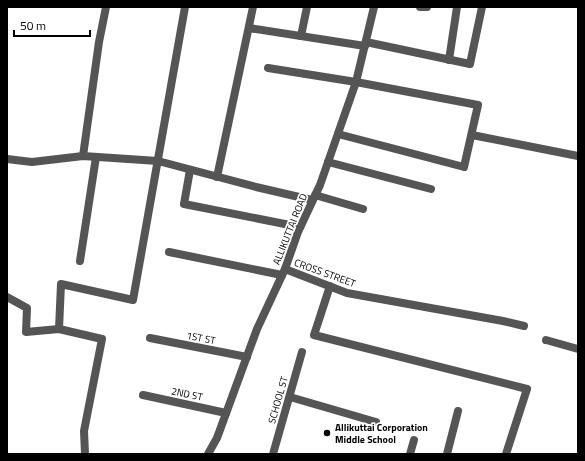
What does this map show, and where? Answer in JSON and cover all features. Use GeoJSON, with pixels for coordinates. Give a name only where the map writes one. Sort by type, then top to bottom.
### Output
{"type":"FeatureCollection","features":[{"type":"Feature","properties":{"kind":"street"},"geometry":{"type":"LineString","coordinates":[[83,156],[99,42],[106,7]]}},
{"type":"Feature","properties":{"kind":"street"},"geometry":{"type":"LineString","coordinates":[[59,330],[61,284],[133,300],[185,7]]}},
{"type":"Feature","properties":{"kind":"street"},"geometry":{"type":"LineString","coordinates":[[217,177],[253,7]]}},
{"type":"Feature","properties":{"kind":"street"},"geometry":{"type":"LineString","coordinates":[[302,36],[307,7]]}},
{"type":"Feature","properties":{"kind":"street","name":"ALLIKUTTAI ROAD"},"geometry":{"type":"LineString","coordinates":[[208,454],[217,438],[257,329],[283,272],[300,227],[320,185],[356,82],[374,7]]}},
{"type":"Feature","properties":{"kind":"street"},"geometry":{"type":"LineString","coordinates":[[420,7],[427,7]]}},
{"type":"Feature","properties":{"kind":"street"},"geometry":{"type":"LineString","coordinates":[[449,60],[457,7]]}},
{"type":"Feature","properties":{"kind":"street"},"geometry":{"type":"LineString","coordinates":[[249,28],[365,44],[470,64],[482,7]]}},
{"type":"Feature","properties":{"kind":"street"},"geometry":{"type":"LineString","coordinates":[[268,68],[356,82],[478,105],[464,167],[338,134]]}},
{"type":"Feature","properties":{"kind":"street"},"geometry":{"type":"LineString","coordinates":[[472,135],[578,156]]}},
{"type":"Feature","properties":{"kind":"street"},"geometry":{"type":"LineString","coordinates":[[7,159],[32,162],[83,156],[158,161],[256,187],[364,209]]}},
{"type":"Feature","properties":{"kind":"street"},"geometry":{"type":"LineString","coordinates":[[80,261],[96,157]]}},
{"type":"Feature","properties":{"kind":"street"},"geometry":{"type":"LineString","coordinates":[[328,162],[431,189]]}},
{"type":"Feature","properties":{"kind":"street"},"geometry":{"type":"LineString","coordinates":[[190,170],[184,204],[300,227]]}},
{"type":"Feature","properties":{"kind":"street","name":"CROSS STREET"},"geometry":{"type":"LineString","coordinates":[[169,252],[283,272],[330,286],[347,293],[524,326]]}},
{"type":"Feature","properties":{"kind":"street"},"geometry":{"type":"LineString","coordinates":[[330,286],[314,335],[528,389],[506,454]]}},
{"type":"Feature","properties":{"kind":"street"},"geometry":{"type":"LineString","coordinates":[[7,297],[27,308],[26,332],[59,330],[102,339],[84,431],[85,454]]}},
{"type":"Feature","properties":{"kind":"street","name":"1ST ST"},"geometry":{"type":"LineString","coordinates":[[150,338],[247,357]]}},
{"type":"Feature","properties":{"kind":"street"},"geometry":{"type":"LineString","coordinates":[[546,340],[578,349]]}},
{"type":"Feature","properties":{"kind":"street","name":"SCHOOL ST"},"geometry":{"type":"LineString","coordinates":[[273,454],[302,352]]}},
{"type":"Feature","properties":{"kind":"street","name":"2ND ST"},"geometry":{"type":"LineString","coordinates":[[143,395],[226,413]]}},
{"type":"Feature","properties":{"kind":"street"},"geometry":{"type":"LineString","coordinates":[[290,397],[376,422]]}},
{"type":"Feature","properties":{"kind":"street"},"geometry":{"type":"LineString","coordinates":[[447,454],[458,411]]}},
{"type":"Feature","properties":{"kind":"street"},"geometry":{"type":"LineString","coordinates":[[410,454],[414,440]]}},
{"type":"Feature","properties":{"kind":"place","name":"Allikuttai Corporation Middle School"},"geometry":{"type":"Point","coordinates":[327,433]}}]}
